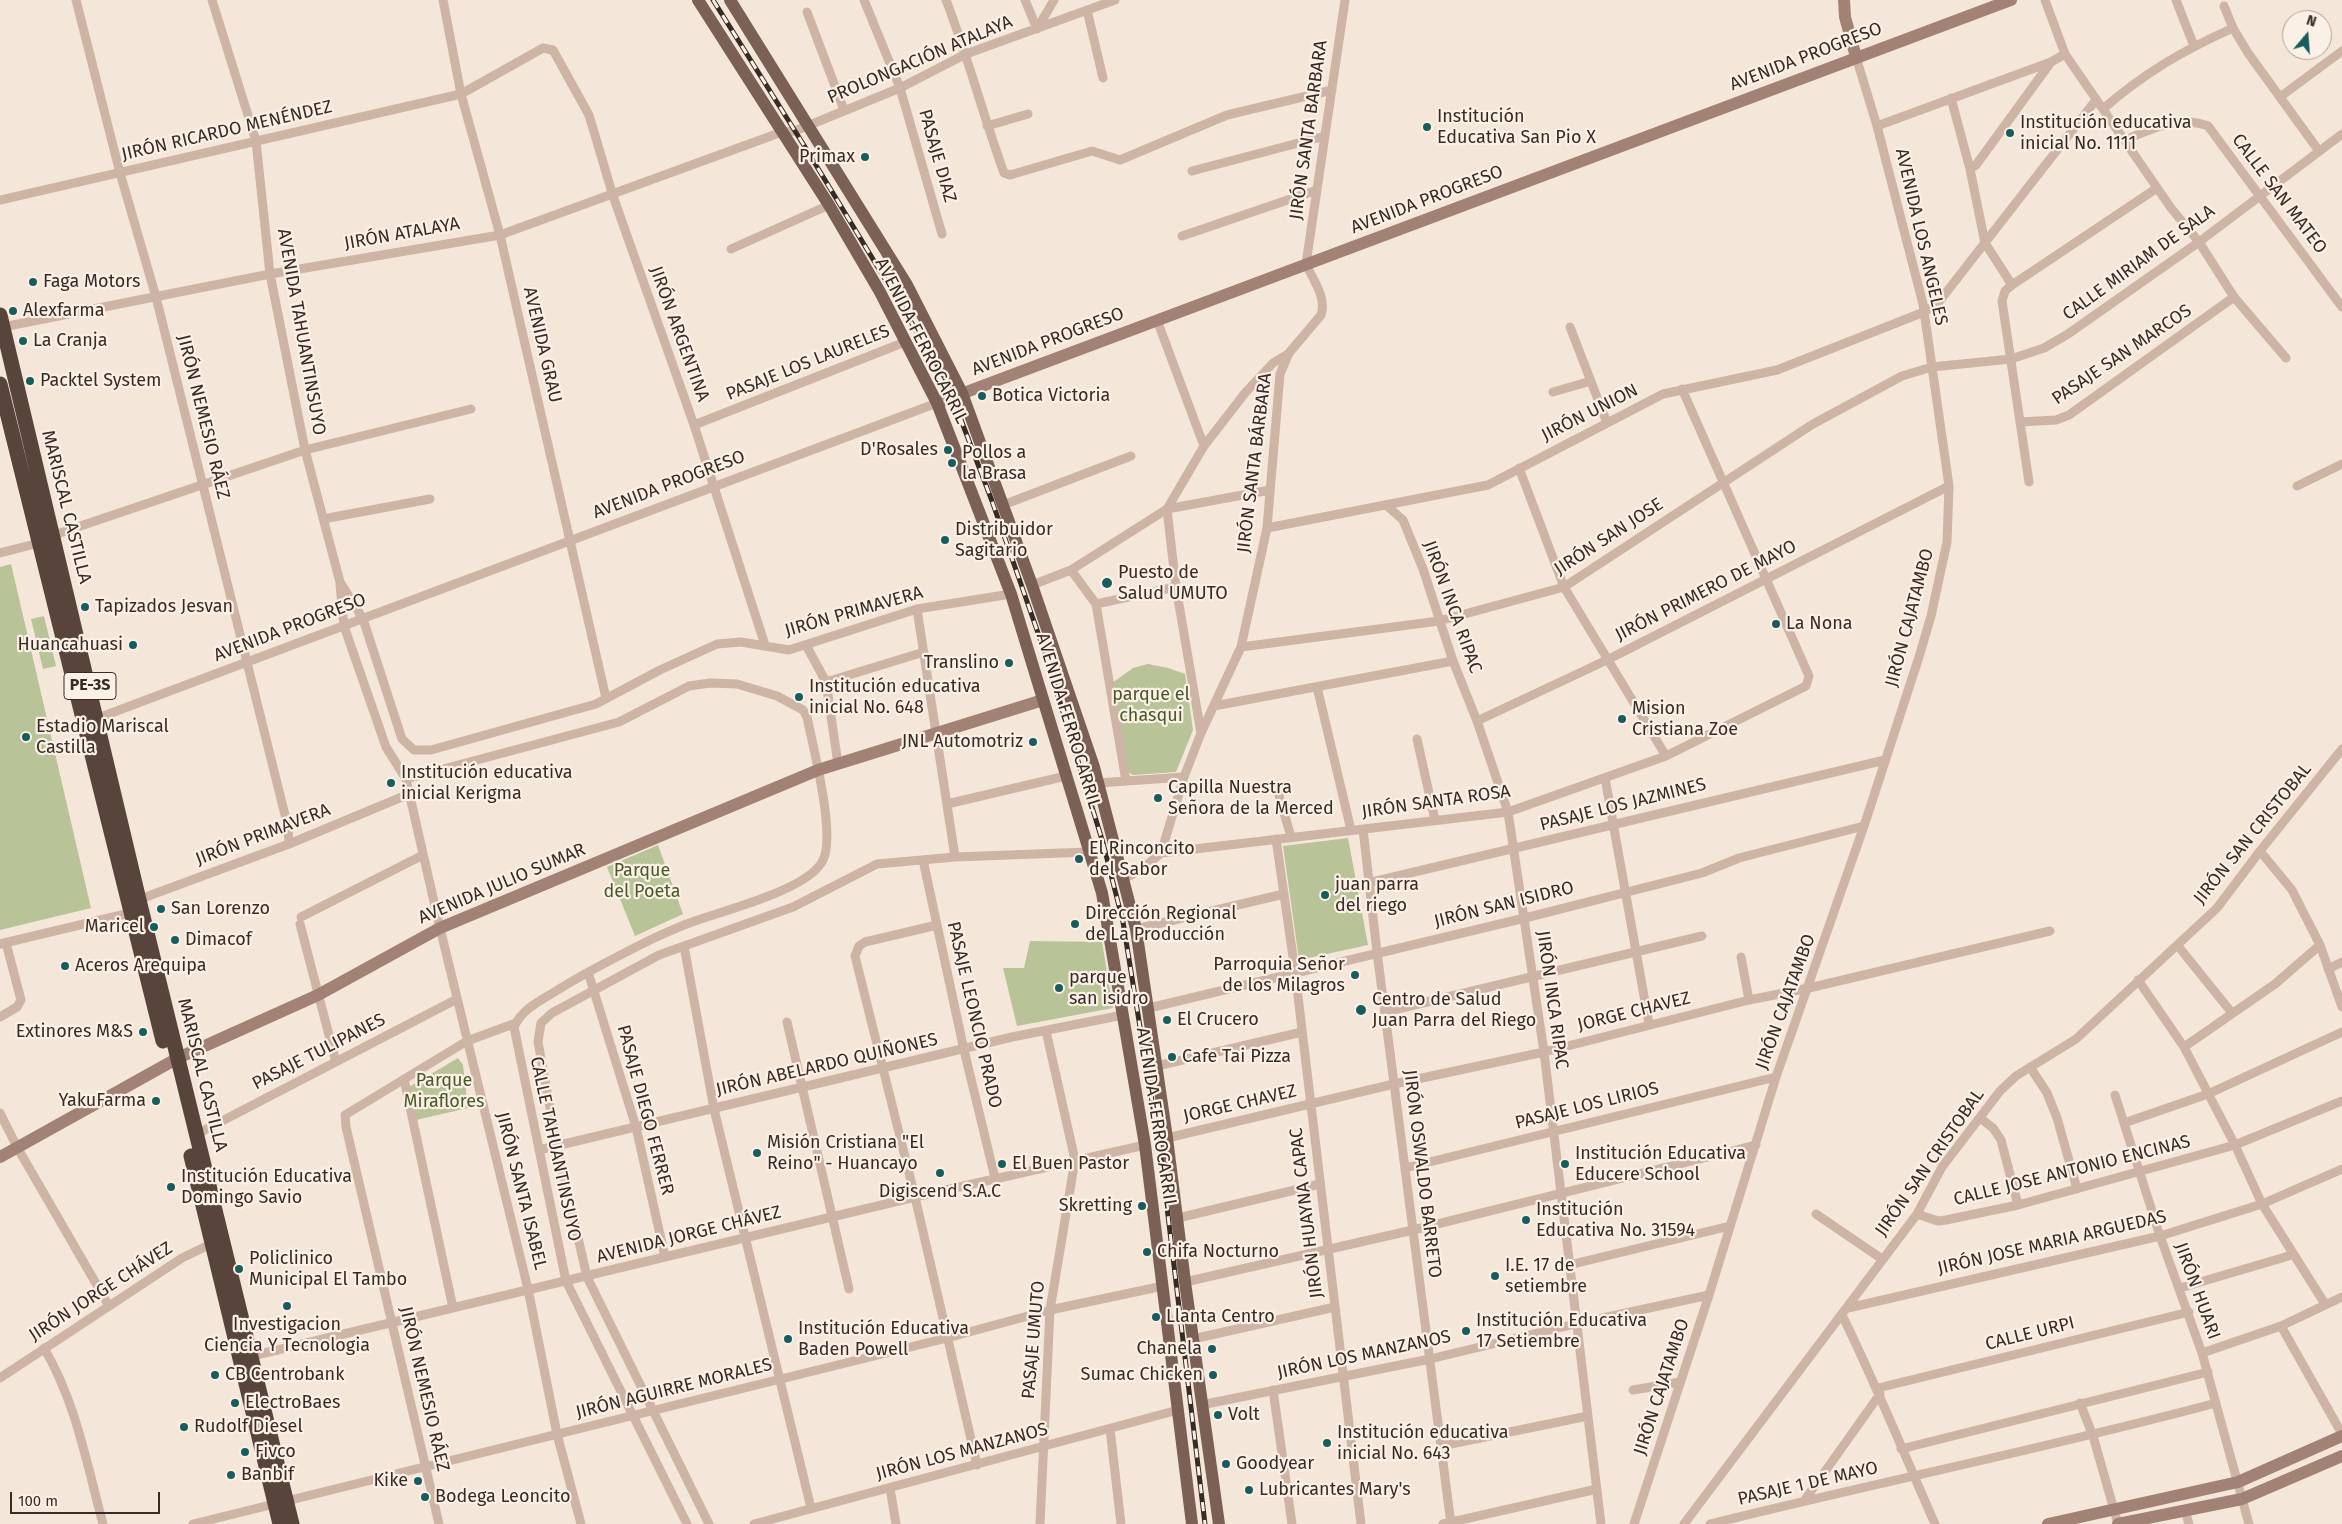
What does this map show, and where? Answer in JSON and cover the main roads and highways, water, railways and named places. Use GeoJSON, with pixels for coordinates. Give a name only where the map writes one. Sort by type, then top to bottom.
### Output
{"type":"FeatureCollection","features":[{"type":"Feature","properties":{"kind":"highway","name":"MARISCAL CASTILLA"},"geometry":{"type":"LineString","coordinates":[[1,318],[98,718],[135,907]]}},
{"type":"Feature","properties":{"kind":"highway","name":"PE-3S"},"geometry":{"type":"LineString","coordinates":[[0,384],[39,543],[174,1060]]}},
{"type":"Feature","properties":{"kind":"highway","name":"MARISCAL CASTILLA"},"geometry":{"type":"LineString","coordinates":[[174,1060],[197,1134],[218,1242]]}},
{"type":"Feature","properties":{"kind":"highway","name":"MARISCAL CASTILLA"},"geometry":{"type":"LineString","coordinates":[[174,1060],[281,1503],[292,1524]]}},
{"type":"Feature","properties":{"kind":"highway","name":"MARISCAL CASTILLA"},"geometry":{"type":"LineString","coordinates":[[280,1524],[281,1503]]}},
{"type":"Feature","properties":{"kind":"main road","name":"AVENIDA FERROCARRIL"},"geometry":{"type":"LineString","coordinates":[[698,0],[788,132],[880,292],[937,403],[1011,594],[1102,893],[1145,1145],[1192,1524]]}},
{"type":"Feature","properties":{"kind":"main road","name":"AVENIDA FERROCARRIL"},"geometry":{"type":"LineString","coordinates":[[730,0],[907,285],[962,393],[1032,585],[1098,783],[1136,929],[1149,1008],[1178,1218],[1184,1282],[1219,1524]]}},
{"type":"Feature","properties":{"kind":"railway"},"geometry":{"type":"LineString","coordinates":[[713,0],[805,147],[945,378],[992,501],[1045,653],[1103,843],[1123,922],[1161,1157],[1205,1524]]}},
{"type":"Feature","properties":{"kind":"place","name":"Institución Educativa San Pio X"},"geometry":{"type":"Point","coordinates":[1427,127]}},
{"type":"Feature","properties":{"kind":"place","name":"Institución educativa inicial No. 1111"},"geometry":{"type":"Point","coordinates":[2010,133]}},
{"type":"Feature","properties":{"kind":"place","name":"Primax"},"geometry":{"type":"Point","coordinates":[865,157]}},
{"type":"Feature","properties":{"kind":"place","name":"Faga Motors"},"geometry":{"type":"Point","coordinates":[33,282]}},
{"type":"Feature","properties":{"kind":"place","name":"Alexfarma"},"geometry":{"type":"Point","coordinates":[13,311]}},
{"type":"Feature","properties":{"kind":"place","name":"La Cranja"},"geometry":{"type":"Point","coordinates":[23,341]}},
{"type":"Feature","properties":{"kind":"place","name":"Packtel System"},"geometry":{"type":"Point","coordinates":[30,381]}},
{"type":"Feature","properties":{"kind":"place","name":"Botica Victoria"},"geometry":{"type":"Point","coordinates":[982,396]}},
{"type":"Feature","properties":{"kind":"place","name":"D'Rosales"},"geometry":{"type":"Point","coordinates":[948,450]}},
{"type":"Feature","properties":{"kind":"place","name":"Pollos a la Brasa"},"geometry":{"type":"Point","coordinates":[952,463]}},
{"type":"Feature","properties":{"kind":"place","name":"Distribuidor Sagitario"},"geometry":{"type":"Point","coordinates":[945,540]}},
{"type":"Feature","properties":{"kind":"place","name":"Puesto de Salud UMUTO"},"geometry":{"type":"Point","coordinates":[1107,583]}},
{"type":"Feature","properties":{"kind":"place","name":"Tapizados Jesvan"},"geometry":{"type":"Point","coordinates":[85,607]}},
{"type":"Feature","properties":{"kind":"place","name":"La Nona"},"geometry":{"type":"Point","coordinates":[1776,624]}},
{"type":"Feature","properties":{"kind":"place","name":"Huancahuasi"},"geometry":{"type":"Point","coordinates":[133,645]}},
{"type":"Feature","properties":{"kind":"place","name":"Translino"},"geometry":{"type":"Point","coordinates":[1009,663]}},
{"type":"Feature","properties":{"kind":"place","name":"Institución educativa inicial No. 648"},"geometry":{"type":"Point","coordinates":[799,697]}},
{"type":"Feature","properties":{"kind":"place","name":"Mision Cristiana Zoe"},"geometry":{"type":"Point","coordinates":[1622,719]}},
{"type":"Feature","properties":{"kind":"place","name":"Estadio Mariscal Castilla"},"geometry":{"type":"Point","coordinates":[26,737]}},
{"type":"Feature","properties":{"kind":"place","name":"JNL Automotriz"},"geometry":{"type":"Point","coordinates":[1033,742]}},
{"type":"Feature","properties":{"kind":"place","name":"Institución educativa inicial Kerigma"},"geometry":{"type":"Point","coordinates":[391,783]}},
{"type":"Feature","properties":{"kind":"place","name":"Capilla Nuestra Señora de la Merced"},"geometry":{"type":"Point","coordinates":[1158,798]}},
{"type":"Feature","properties":{"kind":"place","name":"El Rinconcito del Sabor"},"geometry":{"type":"Point","coordinates":[1079,859]}},
{"type":"Feature","properties":{"kind":"place","name":"juan parra del riego"},"geometry":{"type":"Point","coordinates":[1325,895]}},
{"type":"Feature","properties":{"kind":"place","name":"San Lorenzo"},"geometry":{"type":"Point","coordinates":[161,909]}},
{"type":"Feature","properties":{"kind":"place","name":"Dirección Regional de La Producción"},"geometry":{"type":"Point","coordinates":[1075,924]}},
{"type":"Feature","properties":{"kind":"place","name":"Maricel"},"geometry":{"type":"Point","coordinates":[154,927]}},
{"type":"Feature","properties":{"kind":"place","name":"Dimacof"},"geometry":{"type":"Point","coordinates":[175,940]}},
{"type":"Feature","properties":{"kind":"place","name":"Aceros Arequipa"},"geometry":{"type":"Point","coordinates":[65,966]}},
{"type":"Feature","properties":{"kind":"place","name":"Parroquia Señor de los Milagros"},"geometry":{"type":"Point","coordinates":[1355,975]}},
{"type":"Feature","properties":{"kind":"place","name":"parque san isidro"},"geometry":{"type":"Point","coordinates":[1059,988]}},
{"type":"Feature","properties":{"kind":"place","name":"Centro de Salud Juan Parra del Riego"},"geometry":{"type":"Point","coordinates":[1361,1010]}},
{"type":"Feature","properties":{"kind":"place","name":"El Crucero"},"geometry":{"type":"Point","coordinates":[1167,1020]}},
{"type":"Feature","properties":{"kind":"place","name":"Extinores M&S"},"geometry":{"type":"Point","coordinates":[143,1032]}},
{"type":"Feature","properties":{"kind":"place","name":"Cafe Tai Pizza"},"geometry":{"type":"Point","coordinates":[1172,1057]}},
{"type":"Feature","properties":{"kind":"place","name":"YakuFarma"},"geometry":{"type":"Point","coordinates":[156,1101]}},
{"type":"Feature","properties":{"kind":"place","name":"Misión Cristiana \"El Reino\" - Huancayo"},"geometry":{"type":"Point","coordinates":[757,1153]}},
{"type":"Feature","properties":{"kind":"place","name":"El Buen Pastor"},"geometry":{"type":"Point","coordinates":[1002,1164]}},
{"type":"Feature","properties":{"kind":"place","name":"Institución Educativa Educere School"},"geometry":{"type":"Point","coordinates":[1565,1164]}},
{"type":"Feature","properties":{"kind":"place","name":"Digiscend S.A.C"},"geometry":{"type":"Point","coordinates":[940,1173]}},
{"type":"Feature","properties":{"kind":"place","name":"Institución Educativa Domingo Savio"},"geometry":{"type":"Point","coordinates":[171,1187]}},
{"type":"Feature","properties":{"kind":"place","name":"Skretting"},"geometry":{"type":"Point","coordinates":[1142,1206]}},
{"type":"Feature","properties":{"kind":"place","name":"Institución Educativa No. 31594"},"geometry":{"type":"Point","coordinates":[1526,1220]}},
{"type":"Feature","properties":{"kind":"place","name":"Chifa Nocturno"},"geometry":{"type":"Point","coordinates":[1147,1252]}},
{"type":"Feature","properties":{"kind":"place","name":"Policlinico Municipal El Tambo"},"geometry":{"type":"Point","coordinates":[239,1269]}},
{"type":"Feature","properties":{"kind":"place","name":"I.E. 17 de setiembre"},"geometry":{"type":"Point","coordinates":[1495,1276]}},
{"type":"Feature","properties":{"kind":"place","name":"Investigacion Ciencia Y Tecnologia"},"geometry":{"type":"Point","coordinates":[287,1306]}},
{"type":"Feature","properties":{"kind":"place","name":"Llanta Centro"},"geometry":{"type":"Point","coordinates":[1156,1317]}},
{"type":"Feature","properties":{"kind":"place","name":"Institución Educativa 17 Setiembre"},"geometry":{"type":"Point","coordinates":[1466,1331]}},
{"type":"Feature","properties":{"kind":"place","name":"Institución Educativa Baden Powell"},"geometry":{"type":"Point","coordinates":[788,1339]}},
{"type":"Feature","properties":{"kind":"place","name":"Chanela"},"geometry":{"type":"Point","coordinates":[1212,1349]}},
{"type":"Feature","properties":{"kind":"place","name":"CB Centrobank"},"geometry":{"type":"Point","coordinates":[215,1375]}},
{"type":"Feature","properties":{"kind":"place","name":"Sumac Chicken"},"geometry":{"type":"Point","coordinates":[1213,1375]}},
{"type":"Feature","properties":{"kind":"place","name":"ElectroBaes"},"geometry":{"type":"Point","coordinates":[235,1403]}},
{"type":"Feature","properties":{"kind":"place","name":"Volt"},"geometry":{"type":"Point","coordinates":[1218,1415]}},
{"type":"Feature","properties":{"kind":"place","name":"Rudolf Diesel"},"geometry":{"type":"Point","coordinates":[184,1427]}},
{"type":"Feature","properties":{"kind":"place","name":"Institución educativa inicial No. 643"},"geometry":{"type":"Point","coordinates":[1327,1443]}},
{"type":"Feature","properties":{"kind":"place","name":"Fivco"},"geometry":{"type":"Point","coordinates":[245,1452]}},
{"type":"Feature","properties":{"kind":"place","name":"Goodyear"},"geometry":{"type":"Point","coordinates":[1226,1464]}},
{"type":"Feature","properties":{"kind":"place","name":"Banbif"},"geometry":{"type":"Point","coordinates":[231,1475]}},
{"type":"Feature","properties":{"kind":"place","name":"Kike"},"geometry":{"type":"Point","coordinates":[418,1481]}},
{"type":"Feature","properties":{"kind":"place","name":"Lubricantes Mary's"},"geometry":{"type":"Point","coordinates":[1249,1490]}},
{"type":"Feature","properties":{"kind":"place","name":"Bodega Leoncito"},"geometry":{"type":"Point","coordinates":[425,1497]}},
{"type":"Feature","properties":{"kind":"park label","name":"parque el chasqui"},"geometry":{"type":"Point","coordinates":[1151,705]}},
{"type":"Feature","properties":{"kind":"park label","name":"Parque del Poeta"},"geometry":{"type":"Point","coordinates":[642,881]}},
{"type":"Feature","properties":{"kind":"park label","name":"Parque Miraflores"},"geometry":{"type":"Point","coordinates":[444,1091]}}]}
